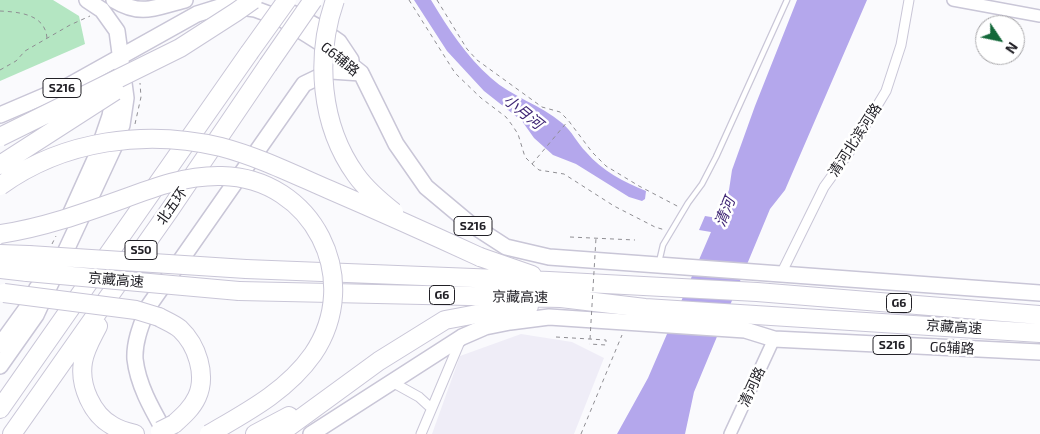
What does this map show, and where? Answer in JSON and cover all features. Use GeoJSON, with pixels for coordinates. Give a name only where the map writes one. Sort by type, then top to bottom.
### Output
{"type":"FeatureCollection","features":[{"type":"Feature","properties":{"kind":"highway"},"geometry":{"type":"LineString","coordinates":[[0,165],[253,0]]}},
{"type":"Feature","properties":{"kind":"highway","name":"北五环"},"geometry":{"type":"LineString","coordinates":[[0,409],[287,0]]}},
{"type":"Feature","properties":{"kind":"highway","name":"北五环"},"geometry":{"type":"LineString","coordinates":[[12,434],[169,211],[313,0]]}},
{"type":"Feature","properties":{"kind":"highway"},"geometry":{"type":"LineString","coordinates":[[336,0],[329,17],[323,60],[324,92],[337,142],[356,175],[379,200],[408,223]]}},
{"type":"Feature","properties":{"kind":"highway"},"geometry":{"type":"LineString","coordinates":[[0,137],[180,48]]}},
{"type":"Feature","properties":{"kind":"highway"},"geometry":{"type":"LineString","coordinates":[[0,186],[36,163],[73,150],[107,142],[180,140],[222,148],[266,163],[408,223],[480,257],[548,281]]}},
{"type":"Feature","properties":{"kind":"highway"},"geometry":{"type":"LineString","coordinates":[[0,234],[44,224],[160,185],[191,178],[223,176],[249,180],[271,188],[308,216],[323,240],[332,265],[334,295],[327,327],[313,354],[292,379],[256,406],[209,434]]}},
{"type":"Feature","properties":{"kind":"highway"},"geometry":{"type":"LineString","coordinates":[[135,434],[111,426],[102,418],[90,402],[85,392],[82,378],[83,362],[88,346],[101,321],[169,211]]}},
{"type":"Feature","properties":{"kind":"highway","name":"京藏高速"},"geometry":{"type":"LineString","coordinates":[[0,254],[28,264],[239,291],[561,298],[637,318],[1040,333]]}},
{"type":"Feature","properties":{"kind":"highway","name":"京藏高速"},"geometry":{"type":"LineString","coordinates":[[0,269],[28,264],[246,269],[548,281],[757,292],[1040,314]]}},
{"type":"Feature","properties":{"kind":"highway"},"geometry":{"type":"LineString","coordinates":[[2,292],[136,310],[160,317],[179,329],[198,358],[201,384],[192,407],[161,431]]}},
{"type":"Feature","properties":{"kind":"highway"},"geometry":{"type":"LineString","coordinates":[[279,434],[379,361],[445,320],[541,305],[561,298]]}},
{"type":"Feature","properties":{"kind":"highway"},"geometry":{"type":"LineString","coordinates":[[255,434],[330,396]]}},
{"type":"Feature","properties":{"kind":"main road"},"geometry":{"type":"LineString","coordinates":[[0,366],[36,315],[114,147],[122,125],[126,98],[117,31],[102,10],[87,0]]}},
{"type":"Feature","properties":{"kind":"main road"},"geometry":{"type":"LineString","coordinates":[[114,0],[129,8],[142,11]]}},
{"type":"Feature","properties":{"kind":"main road"},"geometry":{"type":"LineString","coordinates":[[117,31],[128,17],[142,11],[185,0]]}},
{"type":"Feature","properties":{"kind":"main road"},"geometry":{"type":"LineString","coordinates":[[259,0],[287,11],[316,26],[339,42],[361,73]]}},
{"type":"Feature","properties":{"kind":"main road","name":"G6辅路"},"geometry":{"type":"LineString","coordinates":[[0,115],[68,86],[197,14],[226,4],[254,9],[282,18],[333,51],[361,73],[396,144],[426,187],[468,223],[506,247],[549,258],[782,274]]}},
{"type":"Feature","properties":{"kind":"main road"},"geometry":{"type":"LineString","coordinates":[[0,345],[29,305],[96,158],[110,116],[121,55]]}},
{"type":"Feature","properties":{"kind":"main road"},"geometry":{"type":"LineString","coordinates":[[161,431],[148,402],[135,358],[138,333],[148,307],[304,84],[331,71],[361,73]]}},
{"type":"Feature","properties":{"kind":"main road"},"geometry":{"type":"LineString","coordinates":[[782,274],[1040,292]]}},
{"type":"Feature","properties":{"kind":"main road"},"geometry":{"type":"LineString","coordinates":[[311,434],[462,337],[493,326],[549,317],[637,318]]}},
{"type":"Feature","properties":{"kind":"main road","name":"G6辅路"},"geometry":{"type":"LineString","coordinates":[[747,322],[774,340],[1040,352]]}},
{"type":"Feature","properties":{"kind":"street","name":"清河北滨河路"},"geometry":{"type":"LineString","coordinates":[[782,274],[824,187],[850,151],[886,91],[901,45],[909,0]]}},
{"type":"Feature","properties":{"kind":"street"},"geometry":{"type":"LineString","coordinates":[[953,0],[1040,16]]}},
{"type":"Feature","properties":{"kind":"street"},"geometry":{"type":"LineString","coordinates":[[421,434],[462,337]]}},
{"type":"Feature","properties":{"kind":"street","name":"清河路"},"geometry":{"type":"LineString","coordinates":[[730,434],[774,340]]}},
{"type":"Feature","properties":{"kind":"street"},"geometry":{"type":"LineString","coordinates":[[392,382],[419,397],[431,408]]}},
{"type":"Feature","properties":{"kind":"lane"},"geometry":{"type":"LineString","coordinates":[[658,266],[663,244],[702,184],[720,150],[787,0]]}},
{"type":"Feature","properties":{"kind":"path"},"geometry":{"type":"LineString","coordinates":[[408,0],[455,73],[481,98],[506,117],[518,134],[525,157],[532,164],[539,170],[564,174],[614,206],[655,227],[671,231]]}},
{"type":"Feature","properties":{"kind":"path"},"geometry":{"type":"LineString","coordinates":[[437,0],[466,48],[477,60],[542,108],[560,112],[592,152],[606,166],[667,202],[684,209]]}},
{"type":"Feature","properties":{"kind":"path"},"geometry":{"type":"LineString","coordinates":[[0,11],[27,14],[37,19],[43,25],[47,38]]}},
{"type":"Feature","properties":{"kind":"path"},"geometry":{"type":"LineString","coordinates":[[0,70],[16,61],[24,52],[47,38],[91,16]]}},
{"type":"Feature","properties":{"kind":"path"},"geometry":{"type":"LineString","coordinates":[[532,164],[568,120]]}},
{"type":"Feature","properties":{"kind":"path"},"geometry":{"type":"LineString","coordinates":[[570,237],[635,240]]}},
{"type":"Feature","properties":{"kind":"path"},"geometry":{"type":"LineString","coordinates":[[590,339],[596,238]]}},
{"type":"Feature","properties":{"kind":"path"},"geometry":{"type":"LineString","coordinates":[[582,434],[620,340],[637,318]]}},
{"type":"Feature","properties":{"kind":"path"},"geometry":{"type":"LineString","coordinates":[[556,337],[606,340],[606,345],[589,344]]}},
{"type":"Feature","properties":{"kind":"shaded area"},"geometry":{"type":"Polygon","coordinates":[[[521,334],[572,342],[604,358],[574,434],[432,434],[460,356],[521,334]]]}},
{"type":"Feature","properties":{"kind":"green space"},"geometry":{"type":"Polygon","coordinates":[[[0,0],[53,0],[79,16],[85,44],[0,81],[0,0]]]}},
{"type":"Feature","properties":{"kind":"water","name":"小月河"},"geometry":{"type":"Polygon","coordinates":[[[414,0],[431,0],[466,51],[491,78],[508,91],[545,111],[562,123],[599,165],[622,180],[646,191],[645,199],[642,201],[629,197],[576,164],[553,155],[534,138],[522,121],[484,91],[447,51],[414,0]]]}},
{"type":"Feature","properties":{"kind":"water","name":"清河"},"geometry":{"type":"Polygon","coordinates":[[[797,0],[867,0],[785,190],[770,209],[694,392],[685,434],[617,434],[648,378],[711,232],[699,230],[705,216],[717,218],[729,190],[732,170],[797,0]]]}}]}
